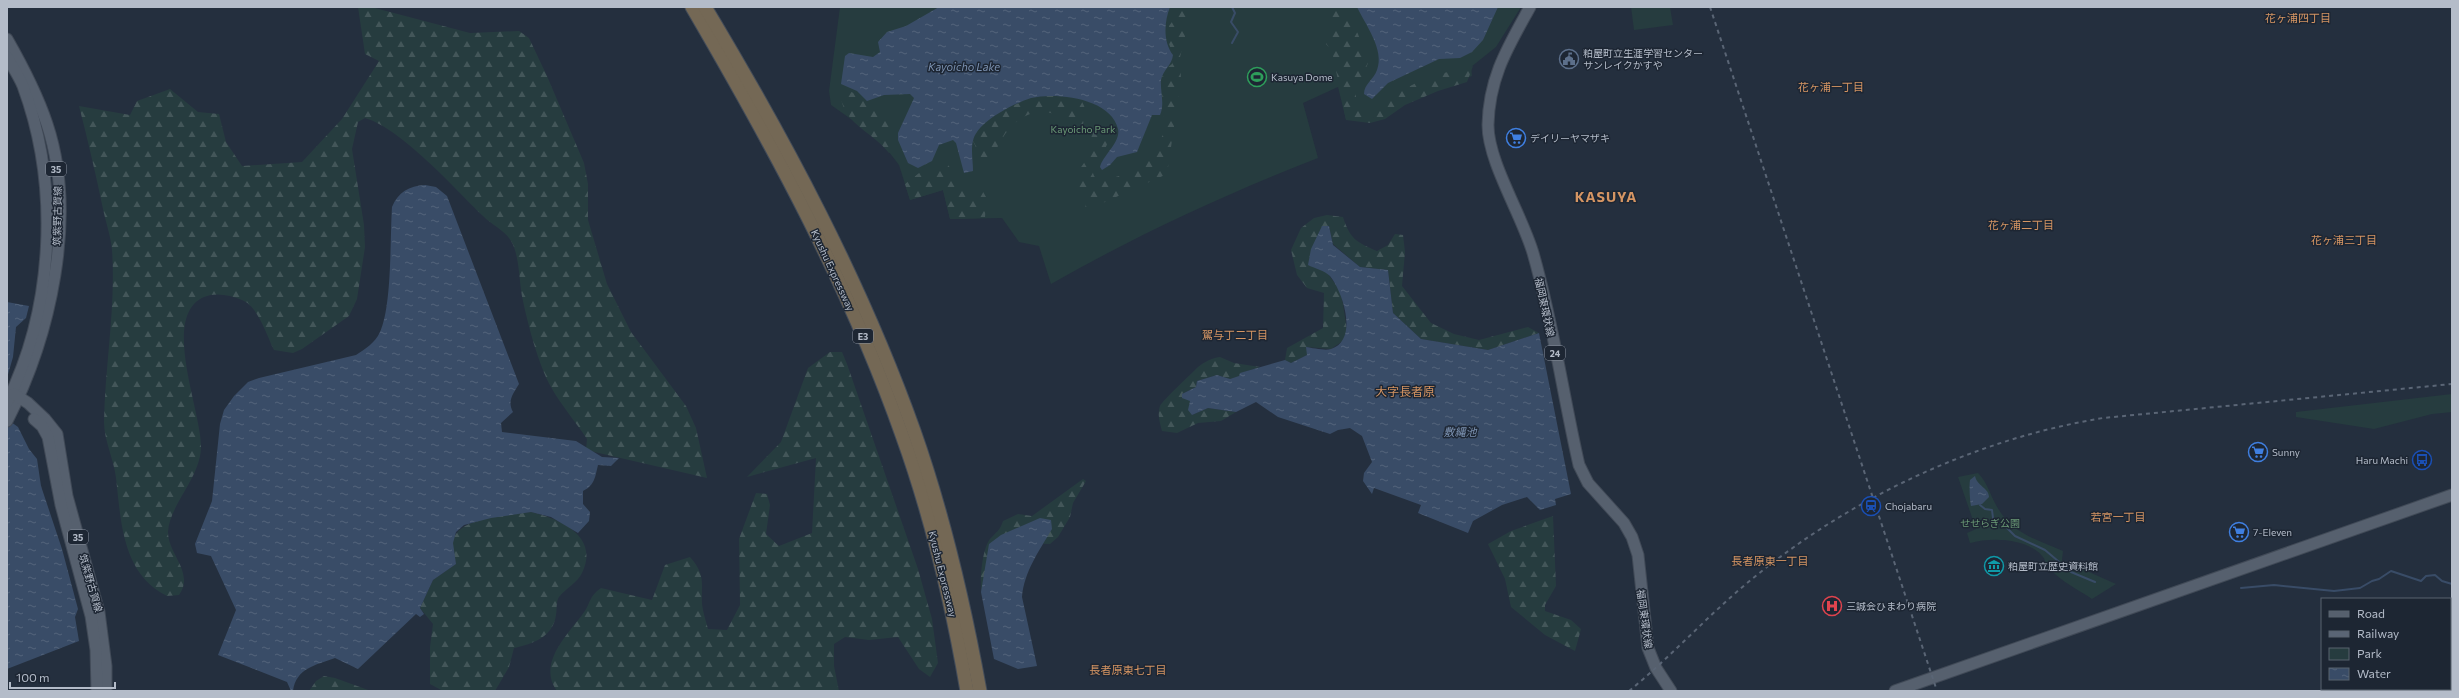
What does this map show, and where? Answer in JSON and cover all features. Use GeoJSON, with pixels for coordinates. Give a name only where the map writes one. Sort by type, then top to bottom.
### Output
{"type":"FeatureCollection","features":[{"type":"Feature","properties":{"kind":"highway","name":"Kyushu Expressway"},"geometry":{"type":"LineString","coordinates":[[692,7],[767,138],[811,222],[849,303],[881,378],[903,435],[928,516],[957,632],[967,691]]}},
{"type":"Feature","properties":{"kind":"highway","name":"Kyushu Expressway"},"geometry":{"type":"LineString","coordinates":[[706,7],[778,133],[818,210],[861,299],[892,373],[914,432],[940,512],[966,615],[980,691]]}},
{"type":"Feature","properties":{"kind":"main road","name":"福岡東環状線"},"geometry":{"type":"LineString","coordinates":[[1530,7],[1501,60],[1489,102],[1488,127],[1493,148],[1533,252],[1579,465],[1588,483],[1624,523],[1632,537],[1638,555],[1648,648],[1656,668],[1671,691]]}},
{"type":"Feature","properties":{"kind":"main road","name":"筑紫野古賀線"},"geometry":{"type":"LineString","coordinates":[[7,39],[32,84],[48,125],[56,160],[59,196],[52,293],[38,350],[14,399]]}},
{"type":"Feature","properties":{"kind":"main road","name":"筑紫野古賀線"},"geometry":{"type":"LineString","coordinates":[[7,57],[23,85],[35,123],[46,179],[47,217],[42,287],[31,336],[7,421]]}},
{"type":"Feature","properties":{"kind":"main road","name":"筑紫野古賀線"},"geometry":{"type":"LineString","coordinates":[[14,399],[42,426],[48,437],[58,492],[91,616],[96,650],[97,691]]}},
{"type":"Feature","properties":{"kind":"main road","name":"筑紫野古賀線"},"geometry":{"type":"LineString","coordinates":[[14,399],[45,419],[57,434],[67,496],[99,612],[106,666],[106,691]]}},
{"type":"Feature","properties":{"kind":"main road"},"geometry":{"type":"LineString","coordinates":[[1895,691],[2452,495]]}},
{"type":"Feature","properties":{"kind":"green space"},"geometry":{"type":"Polygon","coordinates":[[[358,7],[371,7],[470,33],[519,31],[529,38],[584,163],[588,184],[588,220],[607,284],[631,332],[686,406],[696,428],[707,478],[586,450],[587,439],[555,394],[538,357],[525,311],[514,247],[508,237],[487,220],[411,146],[380,124],[365,118],[358,122],[352,149],[364,225],[365,247],[357,299],[349,316],[302,349],[293,353],[274,350],[253,308],[242,300],[218,294],[209,295],[191,307],[185,324],[184,344],[186,366],[200,432],[201,448],[196,470],[173,512],[170,522],[168,532],[169,540],[183,571],[184,579],[183,587],[179,595],[167,596],[152,586],[141,574],[132,560],[126,545],[122,528],[115,471],[104,429],[113,293],[112,250],[110,235],[79,106],[130,115],[137,101],[170,89],[198,112],[219,114],[226,142],[242,166],[302,162],[342,119],[379,61],[365,54],[358,7]]]}},
{"type":"Feature","properties":{"kind":"green space","name":"Kayoicho Park"},"geometry":{"type":"Polygon","coordinates":[[[840,7],[1521,7],[1496,47],[1471,67],[1472,76],[1428,93],[1373,118],[1346,120],[1338,87],[1303,103],[1318,158],[1182,216],[1083,266],[1051,284],[1039,246],[1019,242],[1002,218],[950,219],[943,190],[910,200],[899,165],[879,139],[831,105],[829,91],[840,7]]]}},
{"type":"Feature","properties":{"kind":"green space"},"geometry":{"type":"Polygon","coordinates":[[[1183,7],[1198,7],[1196,14],[1188,24],[1180,57],[1181,80],[1167,174],[1085,211],[1086,202],[1078,193],[1079,170],[1094,149],[1095,144],[1091,138],[1095,129],[1103,130],[1108,140],[1094,165],[1094,175],[1098,181],[1121,176],[1142,167],[1155,150],[1163,135],[1171,115],[1164,118],[1161,79],[1167,68],[1172,64],[1173,55],[1168,41],[1169,26],[1183,7]]]}},
{"type":"Feature","properties":{"kind":"green space"},"geometry":{"type":"Polygon","coordinates":[[[1343,7],[1358,34],[1368,63],[1356,92],[1356,109],[1373,118],[1394,96],[1418,82],[1430,77],[1473,66],[1467,82],[1438,91],[1405,105],[1385,119],[1370,123],[1346,120],[1332,51],[1326,44],[1333,33],[1330,13],[1343,7]]]}},
{"type":"Feature","properties":{"kind":"green space"},"geometry":{"type":"Polygon","coordinates":[[[1631,7],[1670,7],[1673,25],[1634,30],[1631,7]]]}},
{"type":"Feature","properties":{"kind":"green space"},"geometry":{"type":"Polygon","coordinates":[[[840,88],[854,93],[869,105],[875,104],[889,114],[893,132],[889,137],[891,151],[889,153],[850,118],[841,100],[840,88]]]}},
{"type":"Feature","properties":{"kind":"green space"},"geometry":{"type":"Polygon","coordinates":[[[1048,95],[1081,100],[1085,112],[1083,124],[1074,126],[1060,116],[1047,112],[1034,113],[1023,117],[1013,125],[1004,136],[991,163],[984,164],[973,141],[986,123],[995,115],[1016,104],[1048,95]]]}},
{"type":"Feature","properties":{"kind":"green space"},"geometry":{"type":"Polygon","coordinates":[[[948,165],[961,186],[982,190],[986,197],[985,218],[950,219],[943,190],[910,200],[905,184],[923,170],[948,165]]]}},
{"type":"Feature","properties":{"kind":"green space"},"geometry":{"type":"Polygon","coordinates":[[[1327,215],[1343,217],[1348,230],[1355,239],[1377,251],[1388,245],[1395,234],[1403,235],[1405,252],[1402,286],[1431,323],[1454,334],[1479,340],[1528,327],[1539,333],[1488,350],[1421,339],[1393,313],[1388,270],[1360,267],[1333,244],[1329,226],[1328,274],[1341,292],[1347,330],[1344,340],[1331,349],[1307,347],[1307,355],[1291,363],[1285,360],[1287,348],[1323,328],[1324,293],[1307,288],[1297,275],[1291,250],[1301,228],[1314,218],[1327,215]]]}},
{"type":"Feature","properties":{"kind":"green space"},"geometry":{"type":"Polygon","coordinates":[[[830,352],[842,352],[847,364],[918,569],[932,619],[938,663],[930,677],[919,669],[898,637],[869,640],[845,637],[834,644],[834,666],[839,691],[557,691],[552,681],[550,671],[556,650],[585,611],[594,594],[601,588],[652,600],[665,565],[690,557],[701,574],[702,604],[708,629],[727,630],[740,605],[739,539],[756,493],[767,494],[770,505],[766,534],[779,546],[812,533],[816,458],[747,477],[781,442],[808,368],[830,352]]]}},
{"type":"Feature","properties":{"kind":"green space"},"geometry":{"type":"Polygon","coordinates":[[[1220,357],[1234,363],[1260,367],[1241,373],[1240,376],[1230,379],[1217,375],[1197,381],[1196,387],[1182,394],[1190,401],[1192,415],[1208,408],[1236,412],[1221,421],[1198,423],[1177,433],[1162,431],[1159,412],[1162,403],[1203,363],[1220,357]]]}},
{"type":"Feature","properties":{"kind":"green space"},"geometry":{"type":"Polygon","coordinates":[[[2452,394],[2452,412],[2432,414],[2374,429],[2296,417],[2296,412],[2452,394]]]}},
{"type":"Feature","properties":{"kind":"green space","name":"せせらぎ公園"},"geometry":{"type":"Polygon","coordinates":[[[1978,473],[1986,484],[2002,515],[2016,529],[2033,539],[2063,551],[2062,560],[2116,584],[2092,599],[2059,577],[2048,567],[2043,557],[2028,546],[1999,540],[1970,543],[1967,533],[1976,529],[1958,477],[1978,473]]]}},
{"type":"Feature","properties":{"kind":"green space"},"geometry":{"type":"Polygon","coordinates":[[[1083,479],[1086,481],[1073,503],[1070,517],[1058,537],[1050,544],[1023,543],[982,595],[981,575],[985,550],[990,539],[999,529],[1003,521],[1018,514],[1032,516],[1083,479]]]}},
{"type":"Feature","properties":{"kind":"green space"},"geometry":{"type":"Polygon","coordinates":[[[531,512],[554,519],[574,531],[581,539],[586,549],[586,560],[582,573],[578,579],[559,597],[557,601],[554,623],[551,629],[535,642],[514,648],[509,667],[495,691],[443,691],[430,684],[430,647],[433,624],[420,608],[433,580],[456,564],[453,543],[456,534],[463,528],[485,519],[531,512]]]}},
{"type":"Feature","properties":{"kind":"green space"},"geometry":{"type":"Polygon","coordinates":[[[1553,516],[1556,586],[1545,605],[1545,611],[1571,620],[1581,629],[1575,651],[1545,635],[1511,607],[1505,579],[1488,544],[1511,531],[1553,516]]]}},
{"type":"Feature","properties":{"kind":"green space"},"geometry":{"type":"Polygon","coordinates":[[[324,676],[335,678],[371,691],[309,691],[316,681],[324,676]]]}},
{"type":"Feature","properties":{"kind":"water","name":"Kayoicho Lake"},"geometry":{"type":"Polygon","coordinates":[[[939,7],[1170,7],[1166,25],[1166,38],[1167,44],[1173,55],[1171,62],[1161,80],[1162,106],[1160,115],[1152,115],[1137,152],[1117,157],[1110,165],[1102,170],[1100,167],[1102,162],[1117,139],[1118,134],[1118,129],[1113,119],[1105,110],[1094,104],[1068,97],[1042,96],[1031,98],[1017,103],[994,116],[977,132],[972,146],[973,171],[964,173],[956,143],[953,140],[939,145],[932,161],[918,168],[908,163],[898,140],[898,133],[914,98],[910,94],[884,95],[867,101],[857,91],[841,84],[845,56],[849,53],[873,57],[880,52],[878,42],[887,32],[906,26],[939,7]]]}},
{"type":"Feature","properties":{"kind":"water"},"geometry":{"type":"Polygon","coordinates":[[[1357,7],[1498,7],[1483,40],[1472,52],[1460,58],[1439,59],[1388,83],[1372,99],[1364,94],[1364,90],[1377,70],[1379,62],[1378,54],[1373,37],[1357,7]]]}},
{"type":"Feature","properties":{"kind":"water"},"geometry":{"type":"Polygon","coordinates":[[[425,185],[436,187],[447,196],[519,384],[511,401],[511,408],[513,412],[501,423],[502,432],[576,441],[602,457],[619,458],[611,466],[598,465],[592,483],[583,491],[583,504],[590,512],[589,521],[578,533],[551,517],[531,512],[491,518],[464,525],[456,532],[453,543],[456,564],[433,580],[420,608],[424,614],[420,617],[416,614],[358,669],[335,658],[308,668],[298,677],[293,691],[291,691],[287,682],[218,655],[236,610],[211,556],[197,553],[195,544],[212,501],[220,424],[224,410],[234,396],[248,382],[259,378],[356,355],[370,345],[380,332],[387,306],[390,272],[392,207],[397,197],[409,188],[425,185]]]}},
{"type":"Feature","properties":{"kind":"water","name":"敷縄池"},"geometry":{"type":"Polygon","coordinates":[[[1322,226],[1329,226],[1333,245],[1360,267],[1388,270],[1393,313],[1421,339],[1488,350],[1539,333],[1571,494],[1555,499],[1556,505],[1540,510],[1527,497],[1502,505],[1473,521],[1468,533],[1418,513],[1421,505],[1374,488],[1372,494],[1363,481],[1364,473],[1372,462],[1362,436],[1350,428],[1338,430],[1330,434],[1278,417],[1256,402],[1236,412],[1208,408],[1192,415],[1188,410],[1190,401],[1182,398],[1182,394],[1196,387],[1197,381],[1217,375],[1230,379],[1239,376],[1240,373],[1285,360],[1291,363],[1307,355],[1306,347],[1328,350],[1340,344],[1344,336],[1346,315],[1340,293],[1328,274],[1308,265],[1311,249],[1322,226]]]}},
{"type":"Feature","properties":{"kind":"water"},"geometry":{"type":"Polygon","coordinates":[[[7,302],[29,306],[26,318],[16,327],[13,357],[7,378],[7,302]]]}},
{"type":"Feature","properties":{"kind":"water"},"geometry":{"type":"Polygon","coordinates":[[[7,419],[18,427],[29,449],[37,459],[41,486],[62,549],[78,609],[75,617],[79,641],[7,669],[7,419]]]}},
{"type":"Feature","properties":{"kind":"water"},"geometry":{"type":"Polygon","coordinates":[[[1975,476],[1978,482],[1987,491],[1989,497],[1982,504],[1971,506],[1970,480],[1975,476]]]}},
{"type":"Feature","properties":{"kind":"water"},"geometry":{"type":"Polygon","coordinates":[[[1040,518],[1051,520],[1052,529],[1029,570],[1023,588],[1022,597],[1037,666],[1018,669],[994,659],[981,592],[989,544],[1001,535],[1040,518]]]}},
{"type":"Feature","properties":{"kind":"waterway"},"geometry":{"type":"LineString","coordinates":[[1232,7],[1235,13],[1231,22],[1238,32],[1232,43]]}},
{"type":"Feature","properties":{"kind":"waterway"},"geometry":{"type":"LineString","coordinates":[[1980,505],[1985,509],[1992,510],[1993,518],[2002,523],[2015,536],[2045,550],[2071,572],[2095,582]]}},
{"type":"Feature","properties":{"kind":"waterway"},"geometry":{"type":"LineString","coordinates":[[2241,588],[2274,585],[2334,591],[2360,588],[2379,579],[2391,571],[2421,581],[2426,576],[2435,575],[2442,581],[2452,584]]}},
{"type":"Feature","properties":{"kind":"railway"},"geometry":{"type":"LineString","coordinates":[[1710,7],[1937,691]]}},
{"type":"Feature","properties":{"kind":"railway"},"geometry":{"type":"LineString","coordinates":[[1629,691],[1645,678],[1736,592],[1791,549],[1831,522],[1874,498],[1917,476],[1962,457],[2009,440],[2103,418],[2452,384]]}},
{"type":"Feature","properties":{"kind":"place","name":"粕屋町立生涯学習センター サンレイクかすや"},"geometry":{"type":"Point","coordinates":[1569,59]}},
{"type":"Feature","properties":{"kind":"place","name":"Kasuya Dome"},"geometry":{"type":"Point","coordinates":[1257,77]}},
{"type":"Feature","properties":{"kind":"place","name":"デイリーヤマザキ"},"geometry":{"type":"Point","coordinates":[1516,138]}},
{"type":"Feature","properties":{"kind":"place","name":"Sunny"},"geometry":{"type":"Point","coordinates":[2258,452]}},
{"type":"Feature","properties":{"kind":"place","name":"Haru Machi"},"geometry":{"type":"Point","coordinates":[2422,460]}},
{"type":"Feature","properties":{"kind":"place","name":"Chojabaru"},"geometry":{"type":"Point","coordinates":[1871,506]}},
{"type":"Feature","properties":{"kind":"place","name":"7-Eleven"},"geometry":{"type":"Point","coordinates":[2239,532]}},
{"type":"Feature","properties":{"kind":"place","name":"粕屋町立歴史資料館"},"geometry":{"type":"Point","coordinates":[1994,566]}},
{"type":"Feature","properties":{"kind":"place","name":"三誠会ひまわり病院"},"geometry":{"type":"Point","coordinates":[1832,606]}},
{"type":"Feature","properties":{"kind":"district","name":"花ヶ浦四丁目"},"geometry":{"type":"Point","coordinates":[2298,17]}},
{"type":"Feature","properties":{"kind":"district","name":"花ヶ浦一丁目"},"geometry":{"type":"Point","coordinates":[1831,86]}},
{"type":"Feature","properties":{"kind":"district","name":"KASUYA"},"geometry":{"type":"Point","coordinates":[1606,196]}},
{"type":"Feature","properties":{"kind":"district","name":"花ヶ浦二丁目"},"geometry":{"type":"Point","coordinates":[2021,224]}},
{"type":"Feature","properties":{"kind":"district","name":"花ヶ浦三丁目"},"geometry":{"type":"Point","coordinates":[2344,239]}},
{"type":"Feature","properties":{"kind":"district","name":"駕与丁二丁目"},"geometry":{"type":"Point","coordinates":[1235,334]}},
{"type":"Feature","properties":{"kind":"district","name":"大字長者原"},"geometry":{"type":"Point","coordinates":[1405,391]}},
{"type":"Feature","properties":{"kind":"district","name":"若宮一丁目"},"geometry":{"type":"Point","coordinates":[2118,516]}},
{"type":"Feature","properties":{"kind":"district","name":"長者原東一丁目"},"geometry":{"type":"Point","coordinates":[1770,560]}},
{"type":"Feature","properties":{"kind":"district","name":"長者原東七丁目"},"geometry":{"type":"Point","coordinates":[1128,669]}}]}
